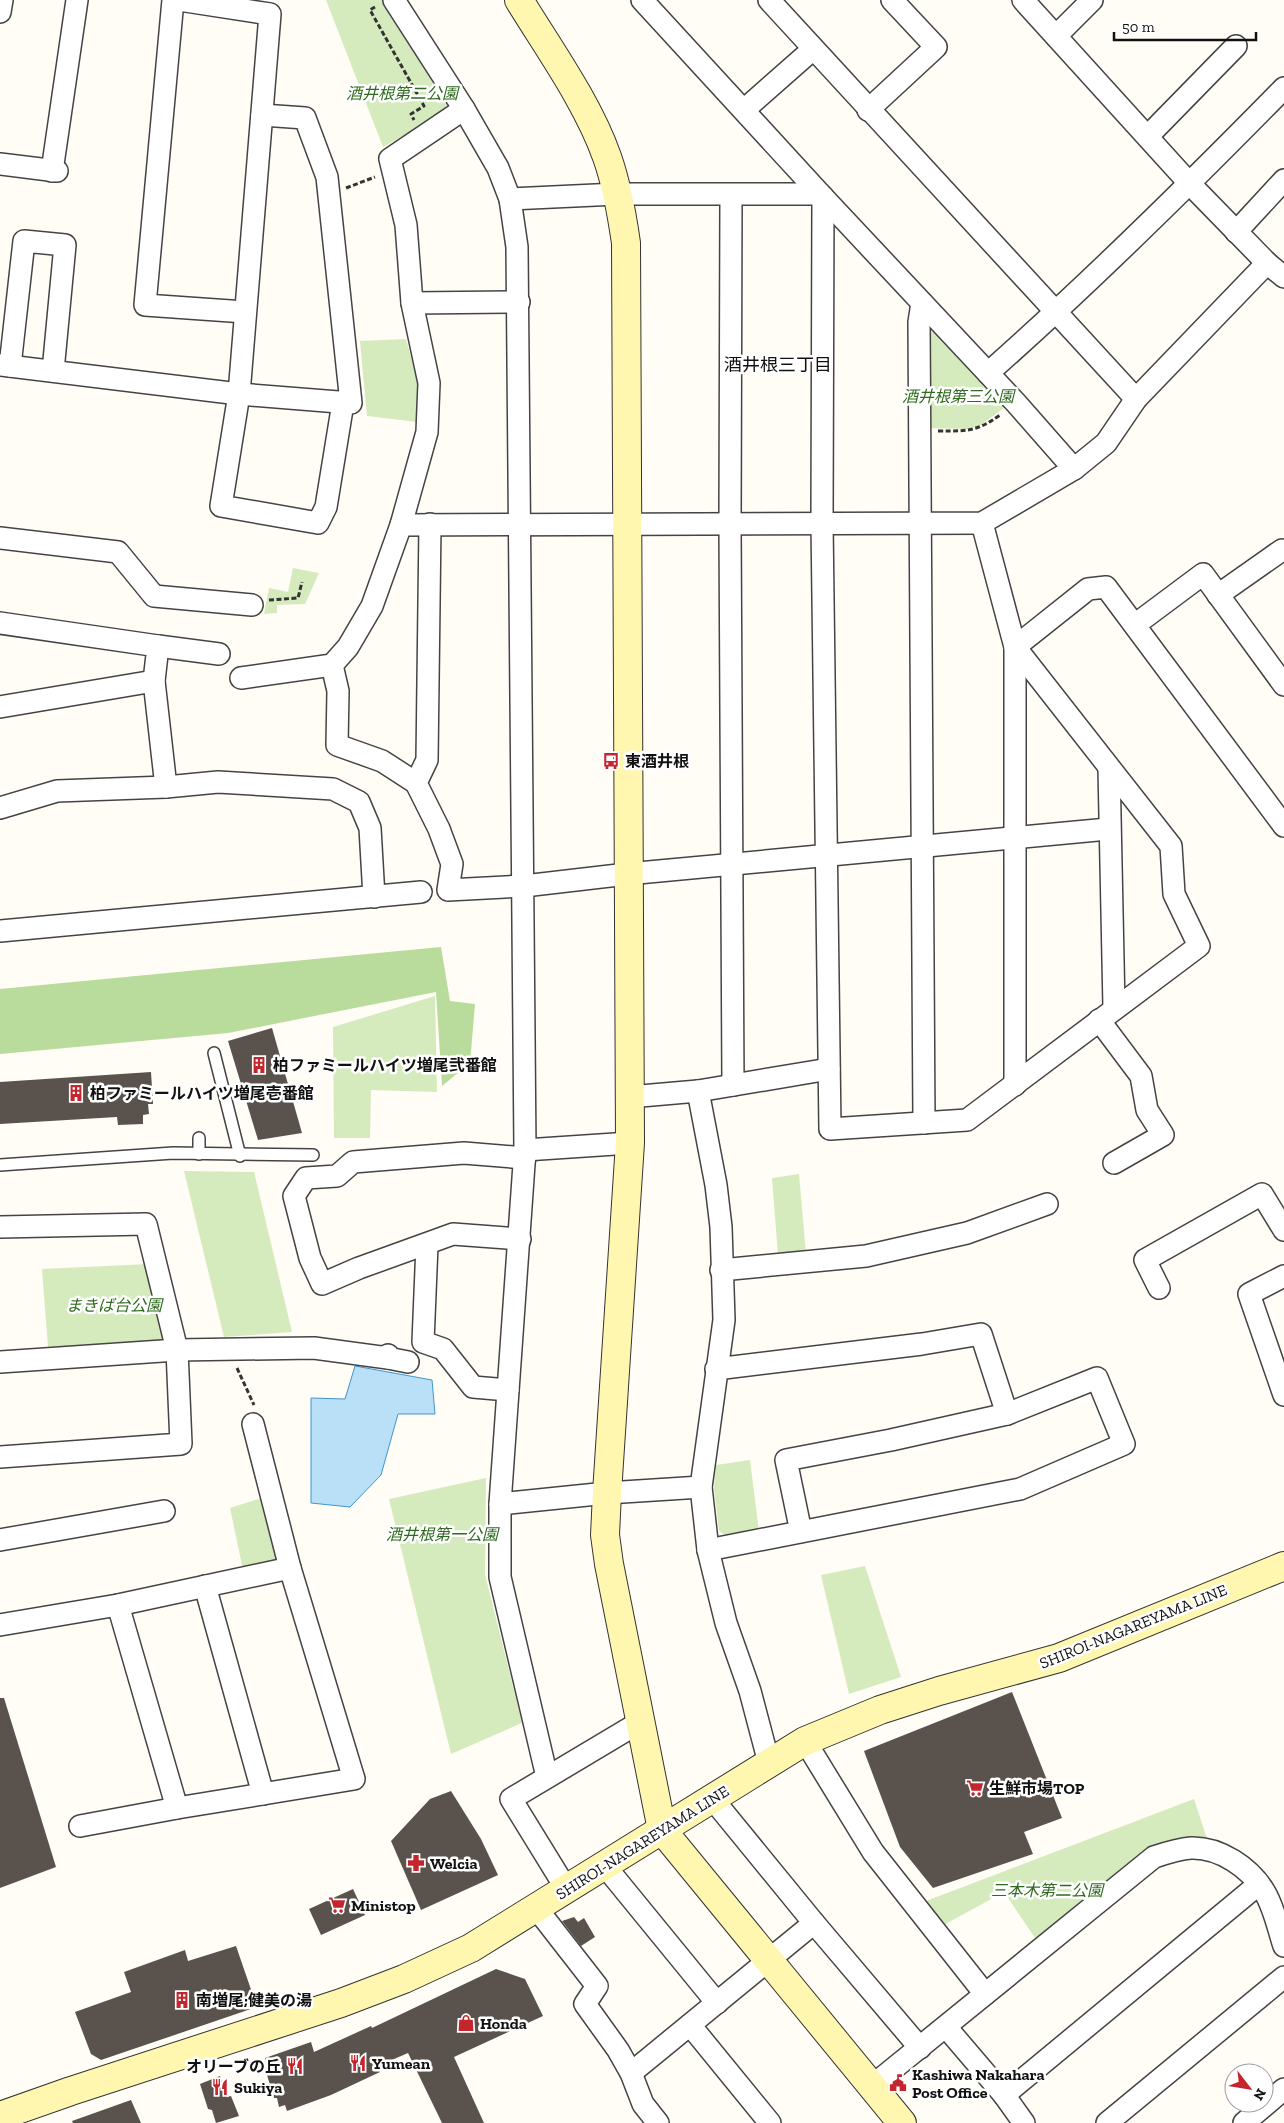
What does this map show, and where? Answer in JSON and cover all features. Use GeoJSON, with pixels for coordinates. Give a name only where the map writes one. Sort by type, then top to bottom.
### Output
{"type":"FeatureCollection","features":[{"type":"Feature","properties":{"kind":"street"},"geometry":{"type":"LineString","coordinates":[[0,12],[2,0]]}},
{"type":"Feature","properties":{"kind":"street"},"geometry":{"type":"LineString","coordinates":[[0,164],[55,171],[78,0]]}},
{"type":"Feature","properties":{"kind":"street"},"geometry":{"type":"LineString","coordinates":[[173,0],[145,305],[246,312]]}},
{"type":"Feature","properties":{"kind":"street"},"geometry":{"type":"LineString","coordinates":[[179,0],[270,14],[239,394],[221,506],[318,523],[326,507],[343,403]]}},
{"type":"Feature","properties":{"kind":"street"},"geometry":{"type":"LineString","coordinates":[[394,0],[464,109],[498,168],[510,198],[517,247],[519,302],[525,1154],[500,1504],[500,1577],[547,1777]]}},
{"type":"Feature","properties":{"kind":"street"},"geometry":{"type":"LineString","coordinates":[[519,0],[595,127],[607,157],[626,243],[628,524],[627,874],[630,1143],[607,1494],[605,1535],[609,1564],[662,1830],[902,2123]]}},
{"type":"Feature","properties":{"kind":"street"},"geometry":{"type":"LineString","coordinates":[[642,0],[1016,403],[1074,469]]}},
{"type":"Feature","properties":{"kind":"street"},"geometry":{"type":"LineString","coordinates":[[769,0],[812,50],[1136,399]]}},
{"type":"Feature","properties":{"kind":"street"},"geometry":{"type":"LineString","coordinates":[[868,110],[936,47],[892,0]]}},
{"type":"Feature","properties":{"kind":"street"},"geometry":{"type":"LineString","coordinates":[[1023,0],[1190,184],[1267,263],[1284,277]]}},
{"type":"Feature","properties":{"kind":"street"},"geometry":{"type":"LineString","coordinates":[[1056,36],[1092,0]]}},
{"type":"Feature","properties":{"kind":"street"},"geometry":{"type":"LineString","coordinates":[[1148,136],[1236,46]]}},
{"type":"Feature","properties":{"kind":"street"},"geometry":{"type":"LineString","coordinates":[[744,110],[812,50]]}},
{"type":"Feature","properties":{"kind":"street"},"geometry":{"type":"LineString","coordinates":[[988,373],[1056,313],[1190,184],[1284,88]]}},
{"type":"Feature","properties":{"kind":"street"},"geometry":{"type":"LineString","coordinates":[[241,678],[332,664],[348,647],[372,606],[401,525],[428,432],[429,383],[412,303],[406,224],[390,158],[464,109]]}},
{"type":"Feature","properties":{"kind":"street"},"geometry":{"type":"LineString","coordinates":[[53,371],[65,245],[24,241],[5,365],[53,371],[239,394],[351,404],[327,177],[305,118],[262,115]]}},
{"type":"Feature","properties":{"kind":"street"},"geometry":{"type":"LineString","coordinates":[[1236,232],[1284,180]]}},
{"type":"Feature","properties":{"kind":"street"},"geometry":{"type":"LineString","coordinates":[[510,198],[616,194],[821,195]]}},
{"type":"Feature","properties":{"kind":"street"},"geometry":{"type":"LineString","coordinates":[[731,195],[730,526],[733,1085]]}},
{"type":"Feature","properties":{"kind":"street"},"geometry":{"type":"LineString","coordinates":[[821,195],[822,523],[830,1129],[967,1120],[1199,946],[1174,894],[1171,846],[1015,647]]}},
{"type":"Feature","properties":{"kind":"street"},"geometry":{"type":"LineString","coordinates":[[401,525],[628,524],[730,526],[822,523],[982,523],[1074,469],[1106,442],[1136,399],[1267,263]]}},
{"type":"Feature","properties":{"kind":"street"},"geometry":{"type":"LineString","coordinates":[[412,303],[519,302]]}},
{"type":"Feature","properties":{"kind":"street"},"geometry":{"type":"LineString","coordinates":[[922,303],[919,322],[919,523],[924,1123]]}},
{"type":"Feature","properties":{"kind":"street"},"geometry":{"type":"LineString","coordinates":[[982,523],[1015,647],[1013,838],[1015,1085]]}},
{"type":"Feature","properties":{"kind":"street"},"geometry":{"type":"LineString","coordinates":[[416,783],[427,760],[430,524]]}},
{"type":"Feature","properties":{"kind":"street"},"geometry":{"type":"LineString","coordinates":[[0,538],[118,552],[154,596],[252,605]]}},
{"type":"Feature","properties":{"kind":"street"},"geometry":{"type":"LineString","coordinates":[[1218,595],[1283,546]]}},
{"type":"Feature","properties":{"kind":"street"},"geometry":{"type":"LineString","coordinates":[[1136,624],[1203,574],[1284,685]]}},
{"type":"Feature","properties":{"kind":"street"},"geometry":{"type":"LineString","coordinates":[[1015,647],[1088,589],[1106,587],[1136,624],[1284,826]]}},
{"type":"Feature","properties":{"kind":"street"},"geometry":{"type":"LineString","coordinates":[[0,624],[219,654]]}},
{"type":"Feature","properties":{"kind":"street"},"geometry":{"type":"LineString","coordinates":[[158,646],[154,681],[166,787]]}},
{"type":"Feature","properties":{"kind":"street"},"geometry":{"type":"LineString","coordinates":[[332,664],[338,691],[337,745],[382,761],[416,783],[439,828],[452,864],[448,890],[524,886],[627,874],[1108,829]]}},
{"type":"Feature","properties":{"kind":"street"},"geometry":{"type":"LineString","coordinates":[[0,707],[154,681]]}},
{"type":"Feature","properties":{"kind":"street"},"geometry":{"type":"LineString","coordinates":[[1109,768],[1106,1014],[1141,1076],[1147,1110],[1163,1135],[1114,1163]]}},
{"type":"Feature","properties":{"kind":"street"},"geometry":{"type":"LineString","coordinates":[[0,808],[57,791],[166,787],[218,782],[333,789],[358,802],[370,828],[374,897]]}},
{"type":"Feature","properties":{"kind":"street"},"geometry":{"type":"LineString","coordinates":[[0,930],[421,892]]}},
{"type":"Feature","properties":{"kind":"street"},"geometry":{"type":"LineString","coordinates":[[629,1097],[698,1091],[829,1069]]}},
{"type":"Feature","properties":{"kind":"street"},"geometry":{"type":"LineString","coordinates":[[698,1091],[717,1193],[721,1227],[724,1320],[701,1487],[708,1550],[726,1623],[750,1691],[769,1763]]}},
{"type":"Feature","properties":{"kind":"street"},"geometry":{"type":"LineString","coordinates":[[520,1239],[453,1234],[427,1245],[359,1268],[322,1284],[310,1258],[294,1196],[306,1178],[338,1176],[353,1162],[464,1153],[525,1154],[630,1143]]}},
{"type":"Feature","properties":{"kind":"street"},"geometry":{"type":"LineString","coordinates":[[1158,1288],[1145,1260],[1262,1194],[1284,1230]]}},
{"type":"Feature","properties":{"kind":"street"},"geometry":{"type":"LineString","coordinates":[[722,1270],[866,1256],[968,1233],[1046,1204]]}},
{"type":"Feature","properties":{"kind":"street"},"geometry":{"type":"LineString","coordinates":[[0,1228],[146,1224],[178,1350],[181,1444],[0,1457]]}},
{"type":"Feature","properties":{"kind":"street"},"geometry":{"type":"LineString","coordinates":[[427,1245],[423,1342],[443,1349],[473,1387],[508,1390]]}},
{"type":"Feature","properties":{"kind":"street"},"geometry":{"type":"LineString","coordinates":[[1284,1276],[1249,1294],[1284,1395]]}},
{"type":"Feature","properties":{"kind":"street"},"geometry":{"type":"LineString","coordinates":[[716,1369],[922,1344],[981,1334],[1007,1414]]}},
{"type":"Feature","properties":{"kind":"street"},"geometry":{"type":"LineString","coordinates":[[0,1362],[235,1348],[314,1348],[395,1358]]}},
{"type":"Feature","properties":{"kind":"street"},"geometry":{"type":"LineString","coordinates":[[708,1550],[801,1532],[1020,1489],[1124,1444],[1097,1378],[1007,1414],[892,1440],[786,1460],[801,1532]]}},
{"type":"Feature","properties":{"kind":"street"},"geometry":{"type":"LineString","coordinates":[[80,1826],[354,1779],[290,1568],[253,1424]]}},
{"type":"Feature","properties":{"kind":"street"},"geometry":{"type":"LineString","coordinates":[[500,1504],[701,1487]]}},
{"type":"Feature","properties":{"kind":"street"},"geometry":{"type":"LineString","coordinates":[[0,1540],[164,1511]]}},
{"type":"Feature","properties":{"kind":"street","name":"SHIROI-NAGAREYAMA LINE"},"geometry":{"type":"LineString","coordinates":[[0,2116],[350,2000],[404,1979],[471,1948],[537,1909],[805,1741],[897,1705],[1058,1658],[1284,1566]]}},
{"type":"Feature","properties":{"kind":"street"},"geometry":{"type":"LineString","coordinates":[[0,1625],[118,1605],[290,1568]]}},
{"type":"Feature","properties":{"kind":"street"},"geometry":{"type":"LineString","coordinates":[[205,1586],[263,1794]]}},
{"type":"Feature","properties":{"kind":"street"},"geometry":{"type":"LineString","coordinates":[[118,1605],[177,1808]]}},
{"type":"Feature","properties":{"kind":"street"},"geometry":{"type":"LineString","coordinates":[[567,1890],[511,1799],[640,1722]]}},
{"type":"Feature","properties":{"kind":"street"},"geometry":{"type":"LineString","coordinates":[[805,1741],[873,1852],[984,1994]]}},
{"type":"Feature","properties":{"kind":"street"},"geometry":{"type":"LineString","coordinates":[[712,1798],[814,1924],[920,2048]]}},
{"type":"Feature","properties":{"kind":"street"},"geometry":{"type":"LineString","coordinates":[[872,2086],[1154,1857],[1193,1848],[1220,1854],[1246,1870],[1259,1884],[1269,1901],[1284,1946]]}},
{"type":"Feature","properties":{"kind":"street"},"geometry":{"type":"LineString","coordinates":[[605,1866],[717,2003]]}},
{"type":"Feature","properties":{"kind":"street"},"geometry":{"type":"LineString","coordinates":[[1004,2095],[1259,1884]]}},
{"type":"Feature","properties":{"kind":"street"},"geometry":{"type":"LineString","coordinates":[[537,1909],[598,1986],[585,2004],[618,2050],[631,2074],[643,2104],[658,2123]]}},
{"type":"Feature","properties":{"kind":"street"},"geometry":{"type":"LineString","coordinates":[[631,2074],[814,1924]]}},
{"type":"Feature","properties":{"kind":"street"},"geometry":{"type":"LineString","coordinates":[[1107,2123],[1284,1977]]}},
{"type":"Feature","properties":{"kind":"street"},"geometry":{"type":"LineString","coordinates":[[690,2025],[770,2123]]}},
{"type":"Feature","properties":{"kind":"street"},"geometry":{"type":"LineString","coordinates":[[946,2027],[1004,2095],[1024,2123]]}},
{"type":"Feature","properties":{"kind":"street"},"geometry":{"type":"LineString","coordinates":[[1244,2123],[1284,2089]]}},
{"type":"Feature","properties":{"kind":"lane"},"geometry":{"type":"LineString","coordinates":[[214,1053],[240,1156]]}},
{"type":"Feature","properties":{"kind":"lane"},"geometry":{"type":"LineString","coordinates":[[199,1138],[199,1154]]}},
{"type":"Feature","properties":{"kind":"lane"},"geometry":{"type":"LineString","coordinates":[[0,1164],[173,1153],[240,1156],[313,1155]]}},
{"type":"Feature","properties":{"kind":"path"},"geometry":{"type":"LineString","coordinates":[[370,10],[424,106],[411,114],[423,137]]}},
{"type":"Feature","properties":{"kind":"path"},"geometry":{"type":"LineString","coordinates":[[919,432],[967,431],[982,428],[1016,403]]}},
{"type":"Feature","properties":{"kind":"path"},"geometry":{"type":"LineString","coordinates":[[252,605],[270,599],[298,598],[302,582]]}},
{"type":"Feature","properties":{"kind":"path"},"geometry":{"type":"LineString","coordinates":[[235,1348],[237,1369],[260,1417],[253,1424]]}},
{"type":"Feature","properties":{"kind":"green space","name":"酒井根第二公園"},"geometry":{"type":"Polygon","coordinates":[[[326,0],[387,0],[452,103],[451,109],[383,147],[326,0]]]}},
{"type":"Feature","properties":{"kind":"green space","name":"酒井根第三公園"},"geometry":{"type":"Polygon","coordinates":[[[933,322],[1009,404],[981,425],[967,429],[926,428],[925,325],[933,322]]]}},
{"type":"Feature","properties":{"kind":"green space"},"geometry":{"type":"Polygon","coordinates":[[[406,339],[419,385],[417,422],[367,416],[360,341],[406,339]]]}},
{"type":"Feature","properties":{"kind":"green space"},"geometry":{"type":"Polygon","coordinates":[[[293,568],[319,573],[305,604],[277,605],[277,613],[264,614],[269,588],[288,592],[293,568]]]}},
{"type":"Feature","properties":{"kind":"green space"},"geometry":{"type":"Polygon","coordinates":[[[441,947],[450,1001],[475,1004],[470,1063],[442,1086],[436,992],[228,1033],[0,1054],[0,989],[441,947]]]}},
{"type":"Feature","properties":{"kind":"green space"},"geometry":{"type":"Polygon","coordinates":[[[435,996],[437,1092],[371,1090],[370,1138],[334,1138],[333,1027],[435,996]]]}},
{"type":"Feature","properties":{"kind":"green space"},"geometry":{"type":"Polygon","coordinates":[[[184,1171],[254,1172],[292,1332],[224,1337],[184,1171]]]}},
{"type":"Feature","properties":{"kind":"green space"},"geometry":{"type":"Polygon","coordinates":[[[799,1174],[806,1254],[778,1255],[772,1178],[799,1174]]]}},
{"type":"Feature","properties":{"kind":"green space","name":"まきば台公園"},"geometry":{"type":"Polygon","coordinates":[[[148,1264],[165,1334],[161,1341],[48,1347],[42,1269],[148,1264]]]}},
{"type":"Feature","properties":{"kind":"green space"},"geometry":{"type":"Polygon","coordinates":[[[750,1460],[759,1532],[728,1537],[719,1531],[714,1488],[716,1465],[750,1460]]]}},
{"type":"Feature","properties":{"kind":"green space","name":"酒井根第一公園"},"geometry":{"type":"Polygon","coordinates":[[[486,1478],[485,1574],[522,1723],[451,1754],[389,1499],[486,1478]]]}},
{"type":"Feature","properties":{"kind":"green space"},"geometry":{"type":"Polygon","coordinates":[[[265,1497],[280,1556],[275,1563],[243,1570],[230,1508],[265,1497]]]}},
{"type":"Feature","properties":{"kind":"green space"},"geometry":{"type":"Polygon","coordinates":[[[865,1566],[901,1677],[849,1694],[821,1575],[865,1566]]]}},
{"type":"Feature","properties":{"kind":"green space","name":"三本木第二公園"},"geometry":{"type":"Polygon","coordinates":[[[1194,1799],[1208,1842],[1193,1841],[1037,1941],[1004,1892],[940,1927],[929,1913],[931,1909],[926,1901],[1194,1799]]]}},
{"type":"Feature","properties":{"kind":"water"},"geometry":{"type":"Polygon","coordinates":[[[355,1366],[432,1380],[435,1414],[398,1414],[381,1475],[350,1507],[311,1503],[311,1398],[345,1399],[355,1366]]]}},
{"type":"Feature","properties":{"kind":"building","name":"柏ファミールハイツ増尾弐番館"},"geometry":{"type":"Polygon","coordinates":[[[272,1028],[302,1133],[258,1140],[228,1041],[272,1028]]]}},
{"type":"Feature","properties":{"kind":"building","name":"柏ファミールハイツ増尾壱番館"},"geometry":{"type":"Polygon","coordinates":[[[151,1072],[153,1104],[148,1104],[149,1114],[143,1115],[143,1124],[118,1125],[117,1117],[0,1124],[0,1082],[151,1072]]]}},
{"type":"Feature","properties":{"kind":"building"},"geometry":{"type":"Polygon","coordinates":[[[1012,1692],[1062,1818],[1024,1832],[1033,1854],[933,1888],[900,1847],[864,1751],[1012,1692]]]}},
{"type":"Feature","properties":{"kind":"building"},"geometry":{"type":"Polygon","coordinates":[[[0,1698],[4,1698],[56,1867],[0,1888],[0,1698]]]}},
{"type":"Feature","properties":{"kind":"building"},"geometry":{"type":"Polygon","coordinates":[[[451,1791],[481,1839],[498,1875],[421,1910],[391,1841],[430,1799],[451,1791]]]}},
{"type":"Feature","properties":{"kind":"building"},"geometry":{"type":"Polygon","coordinates":[[[353,1889],[365,1915],[321,1935],[309,1909],[353,1889]]]}},
{"type":"Feature","properties":{"kind":"building"},"geometry":{"type":"Polygon","coordinates":[[[574,1917],[578,1922],[584,1918],[595,1937],[581,1946],[562,1921],[574,1917]]]}},
{"type":"Feature","properties":{"kind":"building","name":"南増尾;健美の湯"},"geometry":{"type":"Polygon","coordinates":[[[236,1946],[257,2007],[101,2060],[91,2054],[75,2012],[131,1992],[124,1972],[185,1950],[188,1961],[236,1946]]]}},
{"type":"Feature","properties":{"kind":"building"},"geometry":{"type":"Polygon","coordinates":[[[496,1969],[525,1979],[543,2016],[454,2057],[484,2123],[442,2123],[408,2053],[378,2066],[380,2072],[331,2095],[287,2111],[285,2105],[279,2107],[277,2098],[274,2098],[267,2075],[271,2074],[265,2058],[311,2042],[314,2052],[371,2026],[372,2028],[496,1969]]]}},
{"type":"Feature","properties":{"kind":"building"},"geometry":{"type":"Polygon","coordinates":[[[220,2076],[227,2097],[231,2096],[239,2116],[216,2123],[212,2110],[208,2109],[200,2084],[220,2076]]]}},
{"type":"Feature","properties":{"kind":"building"},"geometry":{"type":"Polygon","coordinates":[[[131,2100],[141,2123],[73,2123],[72,2121],[131,2100]]]}},
{"type":"Feature","properties":{"kind":"place","name":"東酒井根"},"geometry":{"type":"Point","coordinates":[611,761]}},
{"type":"Feature","properties":{"kind":"place","name":"柏ファミールハイツ増尾弐番館"},"geometry":{"type":"Point","coordinates":[259,1065]}},
{"type":"Feature","properties":{"kind":"place","name":"柏ファミールハイツ増尾壱番館"},"geometry":{"type":"Point","coordinates":[76,1093]}},
{"type":"Feature","properties":{"kind":"place","name":"生鮮市場TOP"},"geometry":{"type":"Point","coordinates":[975,1788]}},
{"type":"Feature","properties":{"kind":"place","name":"Welcia"},"geometry":{"type":"Point","coordinates":[416,1863]}},
{"type":"Feature","properties":{"kind":"place","name":"Ministop"},"geometry":{"type":"Point","coordinates":[337,1905]}},
{"type":"Feature","properties":{"kind":"place","name":"南増尾;健美の湯"},"geometry":{"type":"Point","coordinates":[182,2000]}},
{"type":"Feature","properties":{"kind":"place","name":"Honda"},"geometry":{"type":"Point","coordinates":[466,2023]}},
{"type":"Feature","properties":{"kind":"place","name":"Yumean"},"geometry":{"type":"Point","coordinates":[358,2063]}},
{"type":"Feature","properties":{"kind":"place","name":"オリーブの丘"},"geometry":{"type":"Point","coordinates":[295,2066]}},
{"type":"Feature","properties":{"kind":"place","name":"Kashiwa Nakahara Post Office"},"geometry":{"type":"Point","coordinates":[898,2083]}},
{"type":"Feature","properties":{"kind":"place","name":"Sukiya"},"geometry":{"type":"Point","coordinates":[220,2087]}},
{"type":"Feature","properties":{"kind":"district","name":"酒井根三丁目"},"geometry":{"type":"Point","coordinates":[778,365]}}]}
